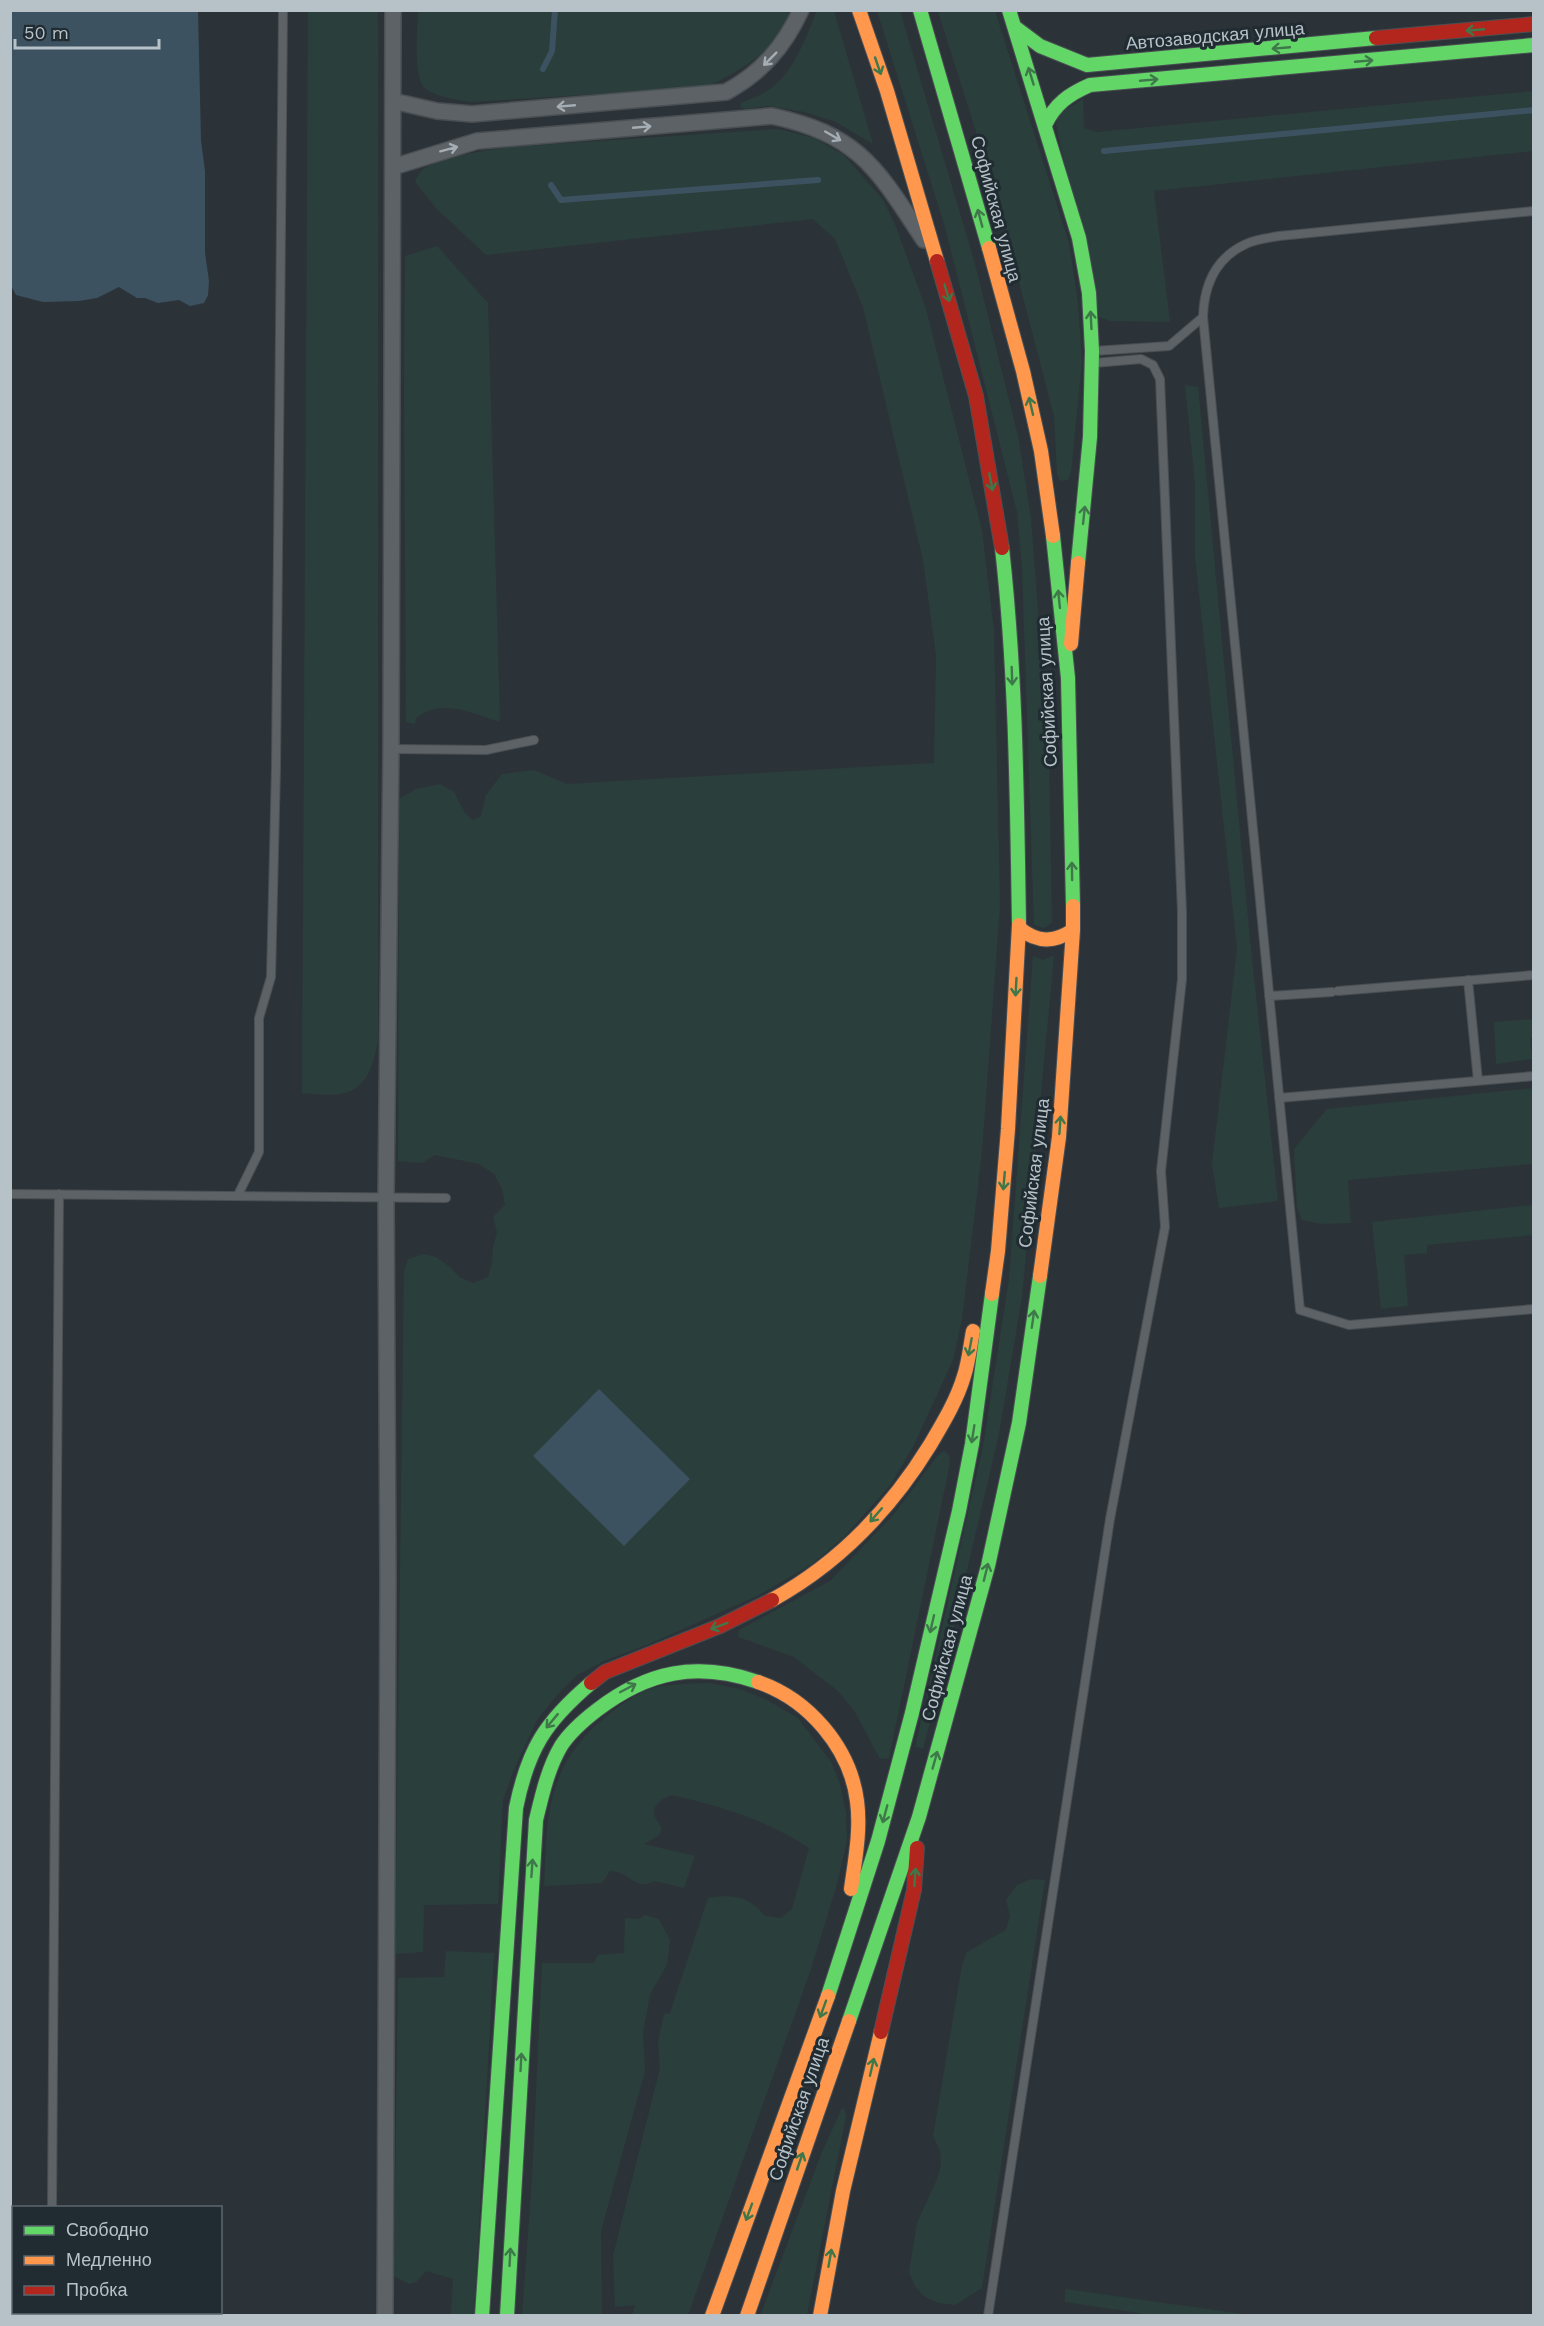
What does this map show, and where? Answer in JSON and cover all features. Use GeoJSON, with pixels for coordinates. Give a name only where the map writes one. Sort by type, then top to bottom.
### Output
{"type":"FeatureCollection","features":[{"type":"Feature","properties":{"kind":"main road","name":"Софийская улица"},"geometry":{"type":"LineString","coordinates":[[712,2316],[843,1954],[878,1841],[912,1713],[959,1511],[983,1371],[998,1251],[1008,1129],[1019,928],[1016,738],[1009,610],[1000,530],[976,396],[887,91],[860,10]]}},
{"type":"Feature","properties":{"kind":"main road","name":"Софийская улица"},"geometry":{"type":"LineString","coordinates":[[747,2316],[919,1816],[988,1566],[1019,1423],[1059,1137],[1073,930],[1068,678],[1053,537],[1041,451],[1019,360],[920,10]]}},
{"type":"Feature","properties":{"kind":"main road"},"geometry":{"type":"LineString","coordinates":[[1009,10],[1079,238],[1089,292],[1092,357],[1089,457],[1068,678]]}},
{"type":"Feature","properties":{"kind":"main road","name":"Автозаводская улица"},"geometry":{"type":"LineString","coordinates":[[1016,28],[1040,46],[1087,65],[1533,24]]}},
{"type":"Feature","properties":{"kind":"main road"},"geometry":{"type":"LineString","coordinates":[[1045,125],[1065,96],[1090,86],[1533,45]]}},
{"type":"Feature","properties":{"kind":"main road"},"geometry":{"type":"LineString","coordinates":[[1019,928],[1028,936],[1046,942],[1064,938],[1073,930]]}},
{"type":"Feature","properties":{"kind":"main road"},"geometry":{"type":"LineString","coordinates":[[482,2316],[516,1808],[526,1765],[541,1734],[560,1710],[605,1672],[734,1620],[794,1588],[827,1565],[854,1541],[907,1479],[951,1410],[964,1378],[976,1316],[998,1251]]}},
{"type":"Feature","properties":{"kind":"main road"},"geometry":{"type":"LineString","coordinates":[[507,2316],[536,1820],[553,1762],[564,1742],[578,1725],[608,1700],[633,1684],[668,1674],[696,1670],[746,1675],[767,1684],[805,1708],[840,1748],[856,1792],[857,1824],[854,1868],[843,1954]]}},
{"type":"Feature","properties":{"kind":"main road"},"geometry":{"type":"LineString","coordinates":[[820,2316],[843,2191],[914,1890],[919,1816]]}},
{"type":"Feature","properties":{"kind":"street"},"geometry":{"type":"LineString","coordinates":[[385,2316],[388,1593],[386,1197],[391,749],[393,10]]}},
{"type":"Feature","properties":{"kind":"street"},"geometry":{"type":"LineString","coordinates":[[393,101],[437,111],[472,114],[726,92],[749,78],[783,45],[801,10]]}},
{"type":"Feature","properties":{"kind":"street"},"geometry":{"type":"LineString","coordinates":[[393,167],[477,141],[772,116],[819,128],[858,152],[873,167],[894,195],[937,260]]}},
{"type":"Feature","properties":{"kind":"lane"},"geometry":{"type":"LineString","coordinates":[[238,1195],[259,1152],[259,1018],[271,977],[276,767],[283,10]]}},
{"type":"Feature","properties":{"kind":"lane"},"geometry":{"type":"LineString","coordinates":[[1533,211],[1279,236],[1246,244],[1230,256],[1208,281],[1203,317],[1300,1310],[1349,1325],[1533,1309]]}},
{"type":"Feature","properties":{"kind":"lane"},"geometry":{"type":"LineString","coordinates":[[1092,357],[1169,346],[1203,317]]}},
{"type":"Feature","properties":{"kind":"lane"},"geometry":{"type":"LineString","coordinates":[[988,2316],[1110,1519],[1165,1227],[1161,1171],[1182,979],[1182,912],[1160,379],[1153,365],[1141,359],[1092,357]]}},
{"type":"Feature","properties":{"kind":"lane"},"geometry":{"type":"LineString","coordinates":[[391,749],[486,750],[534,740]]}},
{"type":"Feature","properties":{"kind":"lane"},"geometry":{"type":"LineString","coordinates":[[1269,996],[1533,975]]}},
{"type":"Feature","properties":{"kind":"lane"},"geometry":{"type":"LineString","coordinates":[[1467,981],[1478,1081]]}},
{"type":"Feature","properties":{"kind":"lane"},"geometry":{"type":"LineString","coordinates":[[1280,1098],[1533,1076]]}},
{"type":"Feature","properties":{"kind":"lane"},"geometry":{"type":"LineString","coordinates":[[10,1194],[446,1198]]}},
{"type":"Feature","properties":{"kind":"lane"},"geometry":{"type":"LineString","coordinates":[[52,2206],[59,1194]]}},
{"type":"Feature","properties":{"kind":"green space"},"geometry":{"type":"Polygon","coordinates":[[[817,10],[834,11],[873,144],[834,121],[804,112],[768,106],[745,109],[740,107],[741,103],[767,91],[784,76],[798,55],[817,10]]]}},
{"type":"Feature","properties":{"kind":"green space"},"geometry":{"type":"Polygon","coordinates":[[[308,11],[378,11],[378,1041],[374,1058],[363,1081],[346,1093],[334,1095],[302,1093],[308,11]]]}},
{"type":"Feature","properties":{"kind":"green space"},"geometry":{"type":"Polygon","coordinates":[[[418,11],[791,11],[780,34],[770,47],[743,67],[705,87],[471,102],[436,94],[426,89],[422,83],[417,64],[418,11]]]}},
{"type":"Feature","properties":{"kind":"green space"},"geometry":{"type":"Polygon","coordinates":[[[877,11],[900,11],[975,264],[1018,436],[1031,518],[1049,757],[1052,923],[1044,928],[1034,925],[1022,567],[1017,512],[945,227],[877,11]]]}},
{"type":"Feature","properties":{"kind":"green space"},"geometry":{"type":"Polygon","coordinates":[[[938,11],[995,11],[1069,243],[1078,303],[1082,362],[1071,473],[1068,480],[1060,481],[1057,474],[1054,416],[999,205],[938,11]]]}},
{"type":"Feature","properties":{"kind":"green space"},"geometry":{"type":"Polygon","coordinates":[[[1533,91],[1533,151],[1154,191],[1170,322],[1110,321],[1099,317],[1056,125],[1059,113],[1083,99],[1084,128],[1097,132],[1533,91]]]}},
{"type":"Feature","properties":{"kind":"green space"},"geometry":{"type":"Polygon","coordinates":[[[778,129],[814,138],[844,155],[883,200],[896,227],[926,309],[982,531],[994,631],[1000,905],[982,1152],[962,1319],[953,1360],[914,1445],[891,1484],[845,1536],[812,1564],[759,1595],[649,1644],[606,1660],[577,1675],[537,1720],[503,1800],[498,1904],[424,1905],[423,1952],[395,1954],[404,1271],[408,1259],[423,1254],[436,1257],[459,1277],[473,1283],[488,1277],[497,1232],[493,1217],[505,1205],[502,1188],[494,1174],[479,1164],[435,1155],[422,1163],[398,1161],[399,799],[416,789],[440,784],[454,792],[465,813],[473,820],[481,816],[486,795],[502,774],[534,770],[567,784],[934,763],[936,655],[923,560],[863,307],[835,239],[813,219],[486,255],[436,208],[415,182],[422,170],[439,161],[509,147],[778,129]]]}},
{"type":"Feature","properties":{"kind":"green space"},"geometry":{"type":"Polygon","coordinates":[[[437,246],[488,303],[500,722],[468,711],[436,708],[416,718],[415,724],[406,722],[405,256],[437,246]]]}},
{"type":"Feature","properties":{"kind":"green space"},"geometry":{"type":"Polygon","coordinates":[[[1185,385],[1198,387],[1251,949],[1278,1201],[1219,1208],[1212,1164],[1237,949],[1195,556],[1195,484],[1185,385]]]}},
{"type":"Feature","properties":{"kind":"green space"},"geometry":{"type":"Polygon","coordinates":[[[1054,955],[1022,1297],[999,1434],[941,1681],[923,1748],[915,1747],[983,1446],[1009,1279],[1033,956],[1043,960],[1054,955]]]}},
{"type":"Feature","properties":{"kind":"green space"},"geometry":{"type":"Polygon","coordinates":[[[1533,1019],[1533,1038],[1530,1039],[1532,1059],[1496,1064],[1494,1022],[1533,1019]]]}},
{"type":"Feature","properties":{"kind":"green space"},"geometry":{"type":"Polygon","coordinates":[[[1533,1088],[1533,1164],[1348,1180],[1351,1223],[1322,1224],[1302,1220],[1297,1208],[1294,1149],[1327,1109],[1533,1088]]]}},
{"type":"Feature","properties":{"kind":"green space"},"geometry":{"type":"Polygon","coordinates":[[[1533,1205],[1533,1235],[1427,1245],[1427,1253],[1404,1255],[1408,1306],[1381,1309],[1372,1222],[1533,1205]]]}},
{"type":"Feature","properties":{"kind":"green space"},"geometry":{"type":"Polygon","coordinates":[[[944,1451],[949,1456],[950,1463],[889,1758],[880,1759],[855,1712],[838,1691],[794,1657],[738,1637],[739,1630],[830,1581],[894,1514],[938,1455],[944,1451]]]}},
{"type":"Feature","properties":{"kind":"green space"},"geometry":{"type":"Polygon","coordinates":[[[709,1683],[740,1689],[767,1700],[798,1718],[831,1762],[840,1784],[846,1812],[847,1841],[837,1884],[811,1969],[688,2315],[632,2315],[635,2305],[615,2307],[613,2256],[660,2068],[658,2042],[664,2014],[670,2013],[708,1898],[725,1896],[740,1898],[753,1904],[765,1916],[781,1918],[792,1909],[809,1848],[777,1829],[743,1815],[672,1795],[661,1800],[654,1809],[655,1817],[662,1830],[658,1836],[644,1844],[695,1856],[684,1888],[654,1881],[642,1884],[610,1871],[602,1883],[544,1886],[548,1820],[552,1799],[568,1759],[583,1738],[603,1719],[627,1701],[650,1689],[709,1683]]]}},
{"type":"Feature","properties":{"kind":"green space"},"geometry":{"type":"Polygon","coordinates":[[[1031,1879],[1045,1880],[982,2288],[955,2305],[939,2303],[925,2297],[915,2286],[909,2272],[917,2223],[941,2165],[940,2150],[933,2136],[962,1966],[967,1952],[1006,1930],[1010,1916],[1006,1900],[1016,1886],[1031,1879]]]}},
{"type":"Feature","properties":{"kind":"green space"},"geometry":{"type":"Polygon","coordinates":[[[645,1915],[659,1919],[670,1940],[667,1965],[650,1994],[643,2033],[645,2071],[601,2231],[602,2315],[522,2315],[532,2179],[542,1963],[594,1963],[598,1955],[624,1953],[625,1918],[639,1919],[645,1915]]]}},
{"type":"Feature","properties":{"kind":"green space"},"geometry":{"type":"Polygon","coordinates":[[[446,1951],[494,1953],[474,2315],[451,2315],[453,2279],[426,2271],[416,2282],[409,2284],[394,2276],[398,1978],[444,1977],[446,1951]]]}},
{"type":"Feature","properties":{"kind":"green space"},"geometry":{"type":"Polygon","coordinates":[[[842,2108],[846,2116],[807,2315],[760,2316],[822,2152],[842,2108]]]}},
{"type":"Feature","properties":{"kind":"green space"},"geometry":{"type":"Polygon","coordinates":[[[1065,2289],[1250,2315],[1152,2315],[1065,2302],[1065,2289]]]}},
{"type":"Feature","properties":{"kind":"water"},"geometry":{"type":"Polygon","coordinates":[[[11,10],[198,11],[201,141],[205,171],[205,253],[209,281],[208,295],[204,303],[190,306],[179,300],[158,303],[145,298],[137,298],[119,287],[97,298],[79,301],[43,302],[16,295],[10,284],[11,10]]]}},
{"type":"Feature","properties":{"kind":"water"},"geometry":{"type":"Polygon","coordinates":[[[599,1389],[690,1479],[624,1546],[533,1456],[599,1389]]]}},
{"type":"Feature","properties":{"kind":"waterway"},"geometry":{"type":"LineString","coordinates":[[543,69],[552,51],[555,10]]}},
{"type":"Feature","properties":{"kind":"waterway"},"geometry":{"type":"LineString","coordinates":[[1104,151],[1534,110]]}},
{"type":"Feature","properties":{"kind":"waterway"},"geometry":{"type":"LineString","coordinates":[[551,185],[561,200],[818,180]]}},
{"type":"Feature","properties":{"kind":"traffic: fast"},"geometry":{"type":"LineString","coordinates":[[920,10],[989,248]]}},
{"type":"Feature","properties":{"kind":"traffic: fast"},"geometry":{"type":"LineString","coordinates":[[1009,10],[1079,238],[1089,293],[1092,351],[1090,437],[1078,563]]}},
{"type":"Feature","properties":{"kind":"traffic: fast"},"geometry":{"type":"LineString","coordinates":[[1016,28],[1040,46],[1087,65],[1376,38]]}},
{"type":"Feature","properties":{"kind":"traffic: fast"},"geometry":{"type":"LineString","coordinates":[[1045,125],[1063,100],[1090,85],[1534,45]]}},
{"type":"Feature","properties":{"kind":"traffic: fast"},"geometry":{"type":"LineString","coordinates":[[1053,536],[1068,678],[1073,906]]}},
{"type":"Feature","properties":{"kind":"traffic: fast"},"geometry":{"type":"LineString","coordinates":[[1002,548],[1013,689],[1019,925]]}},
{"type":"Feature","properties":{"kind":"traffic: fast"},"geometry":{"type":"LineString","coordinates":[[849,2021],[919,1817],[988,1566],[1019,1423],[1040,1276]]}},
{"type":"Feature","properties":{"kind":"traffic: fast"},"geometry":{"type":"LineString","coordinates":[[828,1996],[878,1841],[912,1713],[959,1511],[972,1444],[992,1294]]}},
{"type":"Feature","properties":{"kind":"traffic: fast"},"geometry":{"type":"LineString","coordinates":[[507,2316],[536,1820],[552,1763],[561,1746],[587,1718],[616,1697],[654,1678],[694,1671],[714,1672],[758,1682]]}},
{"type":"Feature","properties":{"kind":"traffic: fast"},"geometry":{"type":"LineString","coordinates":[[482,2316],[516,1808],[526,1769],[541,1738],[550,1724],[591,1683]]}},
{"type":"Feature","properties":{"kind":"traffic: slow"},"geometry":{"type":"LineString","coordinates":[[859,10],[887,91],[937,261]]}},
{"type":"Feature","properties":{"kind":"traffic: slow"},"geometry":{"type":"LineString","coordinates":[[989,248],[1023,371],[1041,451],[1053,536]]}},
{"type":"Feature","properties":{"kind":"traffic: slow"},"geometry":{"type":"LineString","coordinates":[[1071,644],[1078,563]]}},
{"type":"Feature","properties":{"kind":"traffic: slow"},"geometry":{"type":"LineString","coordinates":[[1040,1276],[1059,1137],[1073,906]]}},
{"type":"Feature","properties":{"kind":"traffic: slow"},"geometry":{"type":"LineString","coordinates":[[992,1294],[998,1251],[1008,1129],[1019,925]]}},
{"type":"Feature","properties":{"kind":"traffic: slow"},"geometry":{"type":"LineString","coordinates":[[1019,928],[1039,939],[1052,939],[1073,930]]}},
{"type":"Feature","properties":{"kind":"traffic: slow"},"geometry":{"type":"LineString","coordinates":[[772,1600],[841,1552],[880,1513],[898,1491],[930,1445],[954,1403],[966,1370],[973,1331]]}},
{"type":"Feature","properties":{"kind":"traffic: slow"},"geometry":{"type":"LineString","coordinates":[[758,1682],[794,1700],[809,1713],[824,1728],[846,1762],[853,1781],[858,1812],[857,1845],[851,1889]]}},
{"type":"Feature","properties":{"kind":"traffic: slow"},"geometry":{"type":"LineString","coordinates":[[712,2316],[828,1996]]}},
{"type":"Feature","properties":{"kind":"traffic: slow"},"geometry":{"type":"LineString","coordinates":[[747,2316],[849,2021]]}},
{"type":"Feature","properties":{"kind":"traffic: slow"},"geometry":{"type":"LineString","coordinates":[[820,2316],[843,2191],[881,2032]]}},
{"type":"Feature","properties":{"kind":"traffic: jam"},"geometry":{"type":"LineString","coordinates":[[1376,38],[1534,24]]}},
{"type":"Feature","properties":{"kind":"traffic: jam"},"geometry":{"type":"LineString","coordinates":[[937,261],[976,396],[1002,548]]}},
{"type":"Feature","properties":{"kind":"traffic: jam"},"geometry":{"type":"LineString","coordinates":[[591,1683],[605,1672],[720,1626],[772,1600]]}},
{"type":"Feature","properties":{"kind":"traffic: jam"},"geometry":{"type":"LineString","coordinates":[[881,2032],[914,1890],[917,1848]]}}]}
